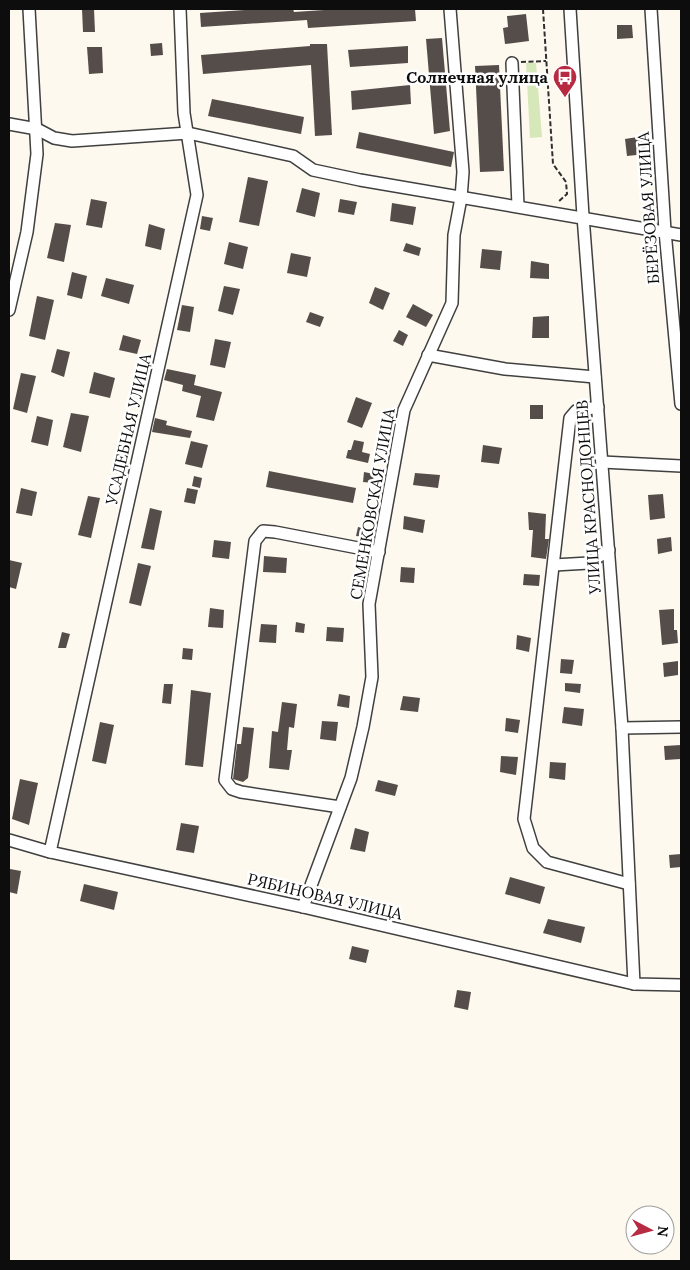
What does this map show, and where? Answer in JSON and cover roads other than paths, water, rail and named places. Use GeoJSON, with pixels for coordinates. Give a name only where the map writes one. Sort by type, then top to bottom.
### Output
{"type":"FeatureCollection","features":[{"type":"Feature","properties":{"kind":"street"},"geometry":{"type":"LineString","coordinates":[[9,310],[27,232],[37,154],[29,9]]}},
{"type":"Feature","properties":{"kind":"street","name":"УСАДЕБНАЯ УЛИЦА"},"geometry":{"type":"LineString","coordinates":[[50,852],[197,195],[184,113],[180,9]]}},
{"type":"Feature","properties":{"kind":"street","name":"СЕМЕНКОВСКАЯ УЛИЦА"},"geometry":{"type":"LineString","coordinates":[[303,907],[340,808],[357,753],[372,677],[369,604],[404,410],[452,303],[454,235],[462,198],[462,156],[450,9]]}},
{"type":"Feature","properties":{"kind":"street","name":"УЛИЦА КРАСНОДОНЦЕВ"},"geometry":{"type":"LineString","coordinates":[[570,9],[583,216],[622,728],[634,984]]}},
{"type":"Feature","properties":{"kind":"street","name":"БЕРЁЗОВАЯ УЛИЦА"},"geometry":{"type":"LineString","coordinates":[[651,9],[665,231],[681,404]]}},
{"type":"Feature","properties":{"kind":"street"},"geometry":{"type":"LineString","coordinates":[[512,63],[518,206]]}},
{"type":"Feature","properties":{"kind":"street"},"geometry":{"type":"LineString","coordinates":[[9,124],[36,129],[54,138],[72,141],[188,133],[293,156],[313,170],[462,198],[583,216],[681,235]]}},
{"type":"Feature","properties":{"kind":"street"},"geometry":{"type":"LineString","coordinates":[[428,355],[505,370],[596,377]]}},
{"type":"Feature","properties":{"kind":"street"},"geometry":{"type":"LineString","coordinates":[[598,407],[576,411],[570,418],[524,818],[533,848],[547,862],[629,884]]}},
{"type":"Feature","properties":{"kind":"street"},"geometry":{"type":"LineString","coordinates":[[602,462],[681,466]]}},
{"type":"Feature","properties":{"kind":"street"},"geometry":{"type":"LineString","coordinates":[[340,808],[241,792],[232,789],[225,780],[255,541],[262,531],[275,532],[379,552]]}},
{"type":"Feature","properties":{"kind":"street"},"geometry":{"type":"LineString","coordinates":[[554,565],[589,563],[609,550]]}},
{"type":"Feature","properties":{"kind":"street"},"geometry":{"type":"LineString","coordinates":[[622,728],[681,727]]}},
{"type":"Feature","properties":{"kind":"street","name":"РЯБИНОВАЯ УЛИЦА"},"geometry":{"type":"LineString","coordinates":[[9,840],[50,852],[303,907],[634,984],[681,985]]}},
{"type":"Feature","properties":{"kind":"place","name":"Солнечная улица"},"geometry":{"type":"Point","coordinates":[565,98]}}]}
